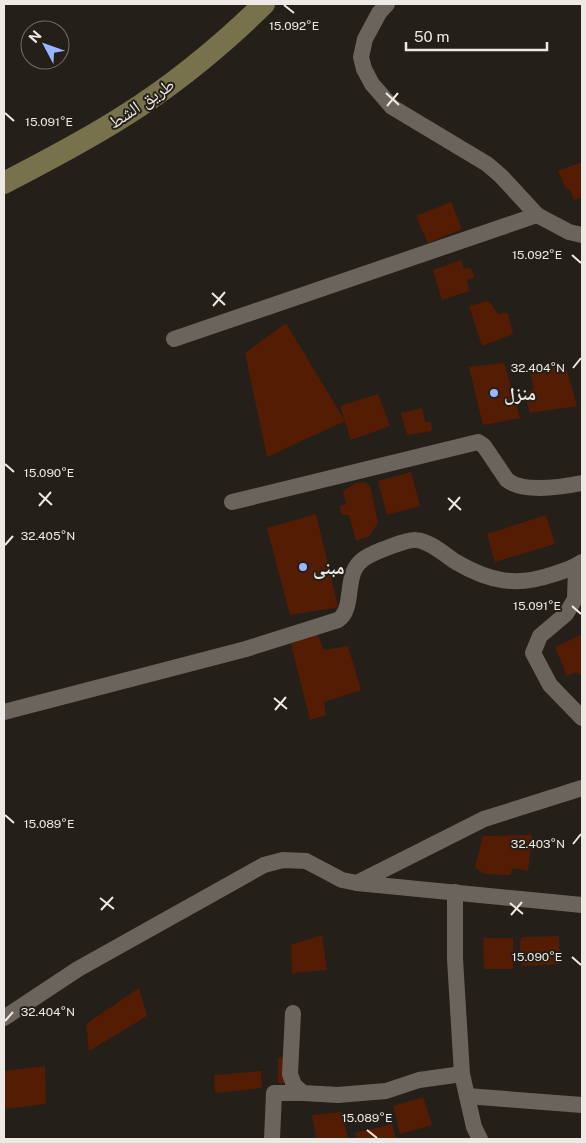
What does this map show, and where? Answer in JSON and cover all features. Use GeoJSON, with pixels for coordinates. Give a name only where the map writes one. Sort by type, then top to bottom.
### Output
{"type":"FeatureCollection","features":[{"type":"Feature","properties":{"kind":"main road","name":"طريق الشط"},"geometry":{"type":"LineString","coordinates":[[4,183],[62,153],[154,96],[216,48],[264,4]]}},
{"type":"Feature","properties":{"kind":"street"},"geometry":{"type":"LineString","coordinates":[[387,4],[379,13],[365,39],[361,57],[364,69],[372,84],[392,107],[487,164],[501,176],[537,215],[569,232],[582,235]]}},
{"type":"Feature","properties":{"kind":"street"},"geometry":{"type":"LineString","coordinates":[[174,339],[537,215]]}},
{"type":"Feature","properties":{"kind":"street"},"geometry":{"type":"LineString","coordinates":[[232,502],[478,442],[484,446],[507,480],[512,484],[539,488],[582,483]]}},
{"type":"Feature","properties":{"kind":"street"},"geometry":{"type":"LineString","coordinates":[[4,712],[246,649],[338,620],[346,611],[354,569],[361,560],[383,550],[415,540],[423,542],[458,563],[476,571],[495,579],[514,582],[540,579],[579,564],[576,599],[566,614],[540,636],[533,653],[550,685],[582,718]]}},
{"type":"Feature","properties":{"kind":"street"},"geometry":{"type":"LineString","coordinates":[[357,883],[484,819],[582,788]]}},
{"type":"Feature","properties":{"kind":"street"},"geometry":{"type":"LineString","coordinates":[[4,1018],[78,969],[264,865],[283,860],[306,861],[342,880],[357,883],[582,905]]}},
{"type":"Feature","properties":{"kind":"street"},"geometry":{"type":"LineString","coordinates":[[455,892],[455,959],[462,1074],[474,1127],[480,1139]]}},
{"type":"Feature","properties":{"kind":"street"},"geometry":{"type":"LineString","coordinates":[[293,1013],[290,1074],[294,1086],[303,1093]]}},
{"type":"Feature","properties":{"kind":"street"},"geometry":{"type":"LineString","coordinates":[[272,1139],[274,1093],[338,1095],[386,1091],[419,1080],[462,1074]]}},
{"type":"Feature","properties":{"kind":"street"},"geometry":{"type":"LineString","coordinates":[[467,1096],[582,1105]]}},
{"type":"Feature","properties":{"kind":"building"},"geometry":{"type":"Polygon","coordinates":[[[582,162],[582,197],[574,200],[570,190],[565,187],[558,171],[582,162]]]}},
{"type":"Feature","properties":{"kind":"building"},"geometry":{"type":"Polygon","coordinates":[[[451,202],[462,229],[428,243],[416,216],[451,202]]]}},
{"type":"Feature","properties":{"kind":"building"},"geometry":{"type":"Polygon","coordinates":[[[461,260],[464,269],[470,268],[475,277],[467,280],[469,291],[442,300],[433,270],[461,260]]]}},
{"type":"Feature","properties":{"kind":"building","name":"منزل"},"geometry":{"type":"Polygon","coordinates":[[[489,301],[498,314],[508,313],[513,334],[482,346],[469,306],[489,301]]]}},
{"type":"Feature","properties":{"kind":"building"},"geometry":{"type":"Polygon","coordinates":[[[286,323],[345,421],[267,457],[245,353],[286,323]]]}},
{"type":"Feature","properties":{"kind":"building","name":"منزل"},"geometry":{"type":"Polygon","coordinates":[[[504,363],[520,418],[483,425],[469,367],[504,363]]]}},
{"type":"Feature","properties":{"kind":"building","name":"منزل"},"geometry":{"type":"Polygon","coordinates":[[[565,364],[577,406],[530,413],[524,392],[534,389],[530,370],[565,364]]]}},
{"type":"Feature","properties":{"kind":"building"},"geometry":{"type":"Polygon","coordinates":[[[378,394],[390,426],[351,440],[340,406],[378,394]]]}},
{"type":"Feature","properties":{"kind":"building"},"geometry":{"type":"Polygon","coordinates":[[[422,408],[425,422],[431,422],[432,431],[407,435],[401,413],[422,408]]]}},
{"type":"Feature","properties":{"kind":"building"},"geometry":{"type":"Polygon","coordinates":[[[411,472],[420,506],[387,515],[378,481],[411,472]]]}},
{"type":"Feature","properties":{"kind":"building","name":"مبنى"},"geometry":{"type":"Polygon","coordinates":[[[365,482],[370,486],[378,523],[369,536],[356,541],[349,515],[342,515],[340,506],[346,504],[343,491],[354,484],[365,482]]]}},
{"type":"Feature","properties":{"kind":"building","name":"مبنى"},"geometry":{"type":"Polygon","coordinates":[[[316,514],[338,607],[290,615],[267,528],[316,514]]]}},
{"type":"Feature","properties":{"kind":"building"},"geometry":{"type":"Polygon","coordinates":[[[546,515],[555,544],[495,562],[487,534],[546,515]]]}},
{"type":"Feature","properties":{"kind":"building"},"geometry":{"type":"Polygon","coordinates":[[[317,633],[324,650],[348,646],[361,690],[324,702],[326,715],[310,720],[291,644],[317,633]]]}},
{"type":"Feature","properties":{"kind":"building"},"geometry":{"type":"Polygon","coordinates":[[[582,634],[582,676],[576,672],[567,676],[555,647],[582,634]]]}},
{"type":"Feature","properties":{"kind":"building"},"geometry":{"type":"Polygon","coordinates":[[[532,835],[528,871],[513,868],[510,875],[484,874],[475,867],[483,836],[532,835]]]}},
{"type":"Feature","properties":{"kind":"building"},"geometry":{"type":"Polygon","coordinates":[[[322,935],[327,970],[292,973],[291,945],[322,935]]]}},
{"type":"Feature","properties":{"kind":"building"},"geometry":{"type":"Polygon","coordinates":[[[559,936],[560,964],[521,966],[520,942],[522,937],[559,936]]]}},
{"type":"Feature","properties":{"kind":"building"},"geometry":{"type":"Polygon","coordinates":[[[483,938],[513,938],[513,969],[484,969],[483,938]]]}},
{"type":"Feature","properties":{"kind":"building"},"geometry":{"type":"Polygon","coordinates":[[[139,988],[147,1016],[89,1051],[86,1024],[139,988]]]}},
{"type":"Feature","properties":{"kind":"building"},"geometry":{"type":"Polygon","coordinates":[[[278,1058],[288,1058],[288,1083],[278,1083],[278,1058]]]}},
{"type":"Feature","properties":{"kind":"building"},"geometry":{"type":"Polygon","coordinates":[[[45,1066],[46,1104],[4,1109],[4,1071],[45,1066]]]}},
{"type":"Feature","properties":{"kind":"building"},"geometry":{"type":"Polygon","coordinates":[[[261,1071],[262,1088],[215,1093],[214,1075],[261,1071]]]}},
{"type":"Feature","properties":{"kind":"building"},"geometry":{"type":"Polygon","coordinates":[[[423,1097],[432,1125],[400,1134],[393,1106],[423,1097]]]}},
{"type":"Feature","properties":{"kind":"building"},"geometry":{"type":"Polygon","coordinates":[[[342,1112],[348,1139],[316,1139],[312,1115],[342,1112]]]}},
{"type":"Feature","properties":{"kind":"building"},"geometry":{"type":"Polygon","coordinates":[[[392,1124],[396,1139],[357,1139],[355,1133],[392,1124]]]}},
{"type":"Feature","properties":{"kind":"place","name":"منزل"},"geometry":{"type":"Point","coordinates":[494,393]}},
{"type":"Feature","properties":{"kind":"place","name":"مبنى"},"geometry":{"type":"Point","coordinates":[303,567]}}]}
